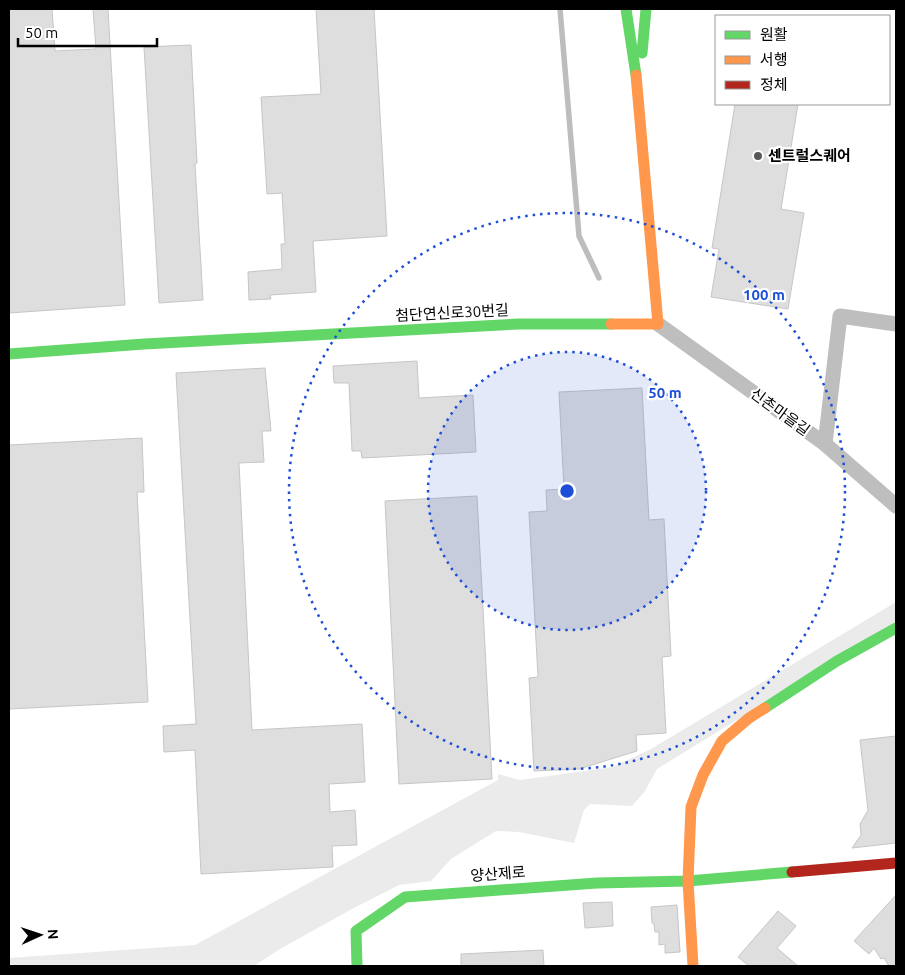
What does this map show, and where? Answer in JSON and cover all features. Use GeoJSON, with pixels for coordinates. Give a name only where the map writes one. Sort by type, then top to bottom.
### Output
{"type":"FeatureCollection","features":[{"type":"Feature","properties":{"kind":"street"},"geometry":{"type":"LineString","coordinates":[[626,9],[638,86],[658,324]]}},
{"type":"Feature","properties":{"kind":"street"},"geometry":{"type":"LineString","coordinates":[[638,86],[646,9]]}},
{"type":"Feature","properties":{"kind":"street"},"geometry":{"type":"LineString","coordinates":[[826,444],[840,316],[896,324]]}},
{"type":"Feature","properties":{"kind":"street","name":"첨단연신로30번길"},"geometry":{"type":"LineString","coordinates":[[9,354],[144,344],[519,324],[658,324]]}},
{"type":"Feature","properties":{"kind":"street","name":"신촌마을길"},"geometry":{"type":"LineString","coordinates":[[658,324],[826,444],[896,506]]}},
{"type":"Feature","properties":{"kind":"street"},"geometry":{"type":"LineString","coordinates":[[693,966],[688,881],[691,807],[703,775],[722,741],[749,718],[813,676],[896,628]]}},
{"type":"Feature","properties":{"kind":"street","name":"양산제로"},"geometry":{"type":"LineString","coordinates":[[357,966],[356,931],[405,896],[554,885],[688,881],[896,863]]}},
{"type":"Feature","properties":{"kind":"shaded area"},"geometry":{"type":"Polygon","coordinates":[[[896,602],[896,622],[657,769],[645,791],[632,806],[590,804],[584,810],[574,843],[519,832],[496,831],[451,859],[431,881],[399,885],[280,949],[254,966],[9,966],[9,958],[195,945],[498,780],[498,774],[520,780],[613,767],[651,749],[896,602]]]}},
{"type":"Feature","properties":{"kind":"building"},"geometry":{"type":"Polygon","coordinates":[[[9,9],[52,9],[55,51],[96,49],[93,9],[108,9],[125,305],[9,313],[9,9]]]}},
{"type":"Feature","properties":{"kind":"building"},"geometry":{"type":"Polygon","coordinates":[[[316,9],[374,9],[387,236],[313,241],[316,292],[270,295],[271,299],[249,300],[248,272],[282,269],[281,244],[285,244],[282,193],[267,194],[261,97],[321,94],[316,9]]]}},
{"type":"Feature","properties":{"kind":"building"},"geometry":{"type":"Polygon","coordinates":[[[191,45],[197,163],[195,164],[203,300],[159,303],[144,47],[191,45]]]}},
{"type":"Feature","properties":{"kind":"building","name":"센트럴스퀘어"},"geometry":{"type":"Polygon","coordinates":[[[735,105],[798,105],[781,209],[804,213],[788,309],[711,297],[719,249],[712,248],[735,105]]]}},
{"type":"Feature","properties":{"kind":"building"},"geometry":{"type":"Polygon","coordinates":[[[417,361],[419,398],[473,395],[476,452],[362,458],[361,451],[352,451],[349,383],[334,383],[333,366],[417,361]]]}},
{"type":"Feature","properties":{"kind":"building"},"geometry":{"type":"Polygon","coordinates":[[[265,368],[271,431],[262,431],[264,462],[239,463],[252,730],[362,724],[365,782],[329,784],[330,812],[355,810],[357,845],[332,846],[333,867],[201,874],[195,750],[164,752],[163,726],[196,724],[176,373],[265,368]]]}},
{"type":"Feature","properties":{"kind":"building"},"geometry":{"type":"Polygon","coordinates":[[[642,388],[649,520],[664,519],[671,656],[662,657],[666,733],[636,735],[637,751],[579,769],[534,771],[529,678],[538,677],[529,512],[547,511],[546,490],[564,489],[559,392],[642,388]]]}},
{"type":"Feature","properties":{"kind":"building"},"geometry":{"type":"Polygon","coordinates":[[[142,438],[144,492],[137,492],[148,702],[9,709],[9,445],[142,438]]]}},
{"type":"Feature","properties":{"kind":"building"},"geometry":{"type":"Polygon","coordinates":[[[477,496],[492,779],[399,784],[385,501],[477,496]]]}},
{"type":"Feature","properties":{"kind":"building"},"geometry":{"type":"Polygon","coordinates":[[[896,736],[896,843],[852,848],[861,835],[860,824],[868,810],[860,740],[896,736]]]}},
{"type":"Feature","properties":{"kind":"building"},"geometry":{"type":"Polygon","coordinates":[[[896,895],[896,966],[889,966],[884,958],[881,959],[874,948],[869,954],[854,941],[896,895]]]}},
{"type":"Feature","properties":{"kind":"building"},"geometry":{"type":"Polygon","coordinates":[[[612,902],[613,926],[585,928],[583,903],[612,902]]]}},
{"type":"Feature","properties":{"kind":"building"},"geometry":{"type":"Polygon","coordinates":[[[677,905],[680,952],[665,953],[665,944],[659,945],[659,932],[655,932],[654,924],[652,923],[651,907],[677,905]]]}},
{"type":"Feature","properties":{"kind":"building"},"geometry":{"type":"Polygon","coordinates":[[[778,911],[796,926],[777,948],[798,966],[749,966],[738,957],[778,911]]]}},
{"type":"Feature","properties":{"kind":"building"},"geometry":{"type":"Polygon","coordinates":[[[543,950],[544,966],[461,966],[461,954],[543,950]]]}},
{"type":"Feature","properties":{"kind":"waterway"},"geometry":{"type":"LineString","coordinates":[[560,9],[579,236],[599,278]]}},
{"type":"Feature","properties":{"kind":"traffic: fast"},"geometry":{"type":"LineString","coordinates":[[626,9],[636,75]]}},
{"type":"Feature","properties":{"kind":"traffic: fast"},"geometry":{"type":"LineString","coordinates":[[642,53],[646,9]]}},
{"type":"Feature","properties":{"kind":"traffic: fast"},"geometry":{"type":"LineString","coordinates":[[9,354],[144,344],[519,324],[611,324]]}},
{"type":"Feature","properties":{"kind":"traffic: fast"},"geometry":{"type":"LineString","coordinates":[[765,708],[837,661],[896,628]]}},
{"type":"Feature","properties":{"kind":"traffic: fast"},"geometry":{"type":"LineString","coordinates":[[357,966],[356,931],[405,897],[597,883],[688,881],[792,872]]}},
{"type":"Feature","properties":{"kind":"traffic: slow"},"geometry":{"type":"LineString","coordinates":[[611,324],[658,324],[636,75]]}},
{"type":"Feature","properties":{"kind":"traffic: slow"},"geometry":{"type":"LineString","coordinates":[[693,966],[688,881],[691,807],[703,775],[722,741],[749,718],[765,708]]}},
{"type":"Feature","properties":{"kind":"traffic: jam"},"geometry":{"type":"LineString","coordinates":[[792,872],[896,863]]}},
{"type":"Feature","properties":{"kind":"place","name":"센트럴스퀘어"},"geometry":{"type":"Point","coordinates":[758,156]}}]}
